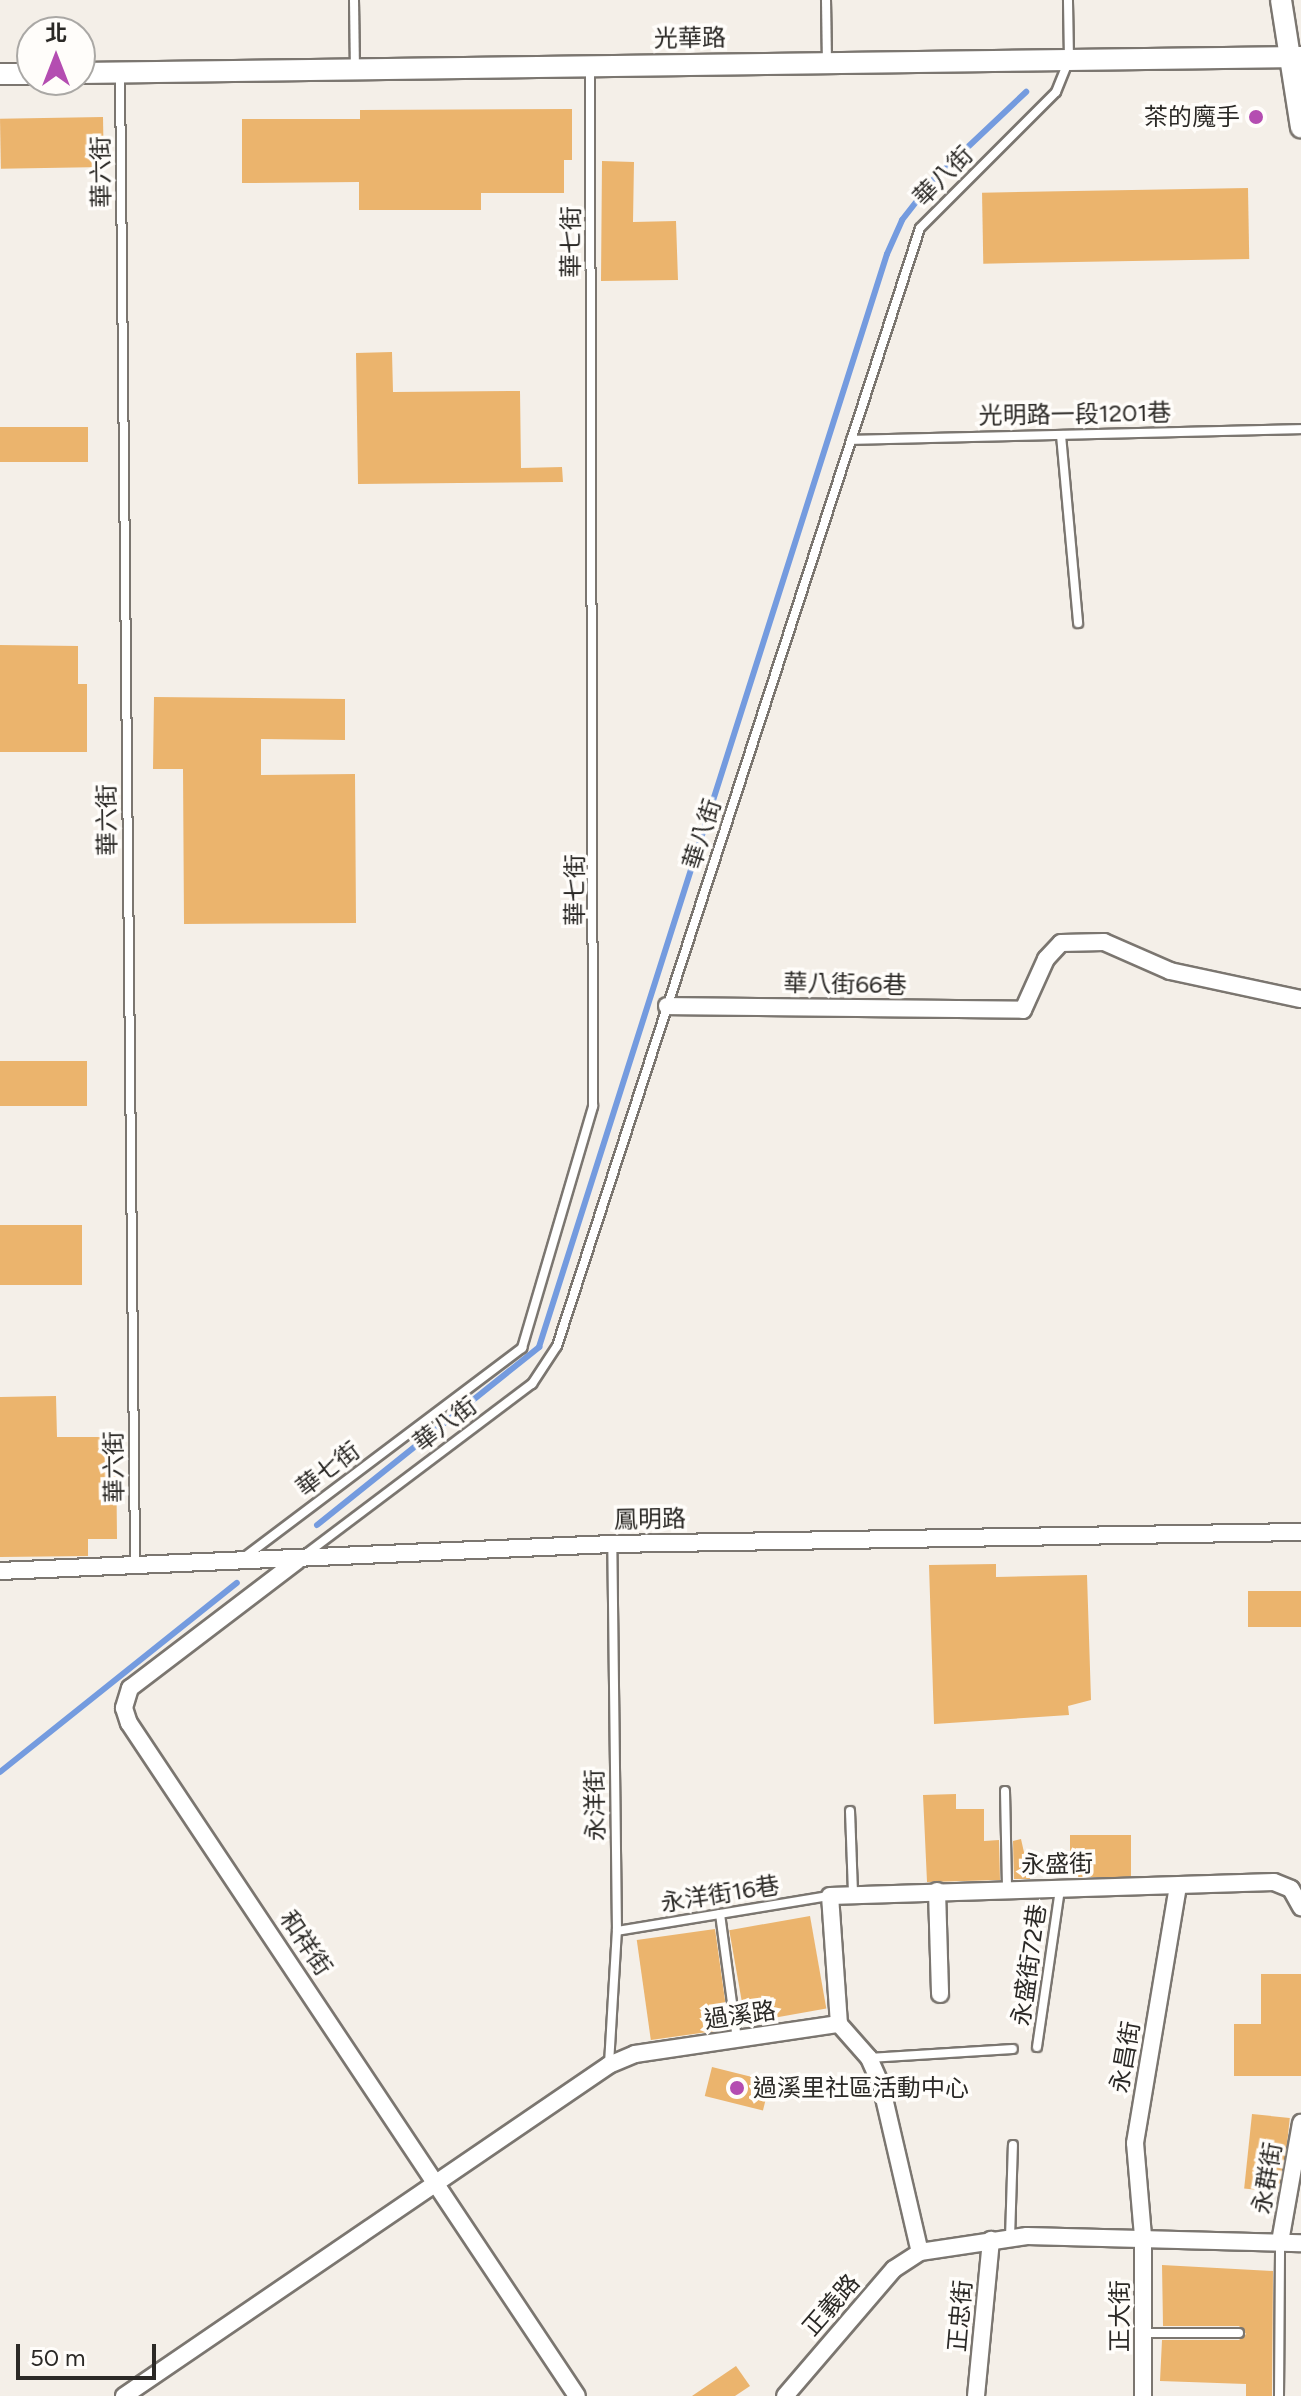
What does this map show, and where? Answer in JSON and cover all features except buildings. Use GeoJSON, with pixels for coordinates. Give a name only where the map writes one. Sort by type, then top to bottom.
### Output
{"type":"FeatureCollection","features":[{"type":"Feature","properties":{"kind":"street"},"geometry":{"type":"LineString","coordinates":[[1281,0],[1296,57],[1301,127]]}},
{"type":"Feature","properties":{"kind":"street","name":"光華路"},"geometry":{"type":"LineString","coordinates":[[96,73],[1296,57]]}},
{"type":"Feature","properties":{"kind":"street","name":"華八街66巷"},"geometry":{"type":"LineString","coordinates":[[667,1006],[1023,1010],[1046,959],[1061,943],[1104,942],[1170,971],[1301,999]]}},
{"type":"Feature","properties":{"kind":"street","name":"鳳明路"},"geometry":{"type":"LineString","coordinates":[[0,1571],[297,1561],[612,1544],[1301,1532]]}},
{"type":"Feature","properties":{"kind":"street","name":"和祥街"},"geometry":{"type":"LineString","coordinates":[[297,1561],[130,1688],[124,1708],[129,1723],[437,2181],[577,2396]]}},
{"type":"Feature","properties":{"kind":"street"},"geometry":{"type":"LineString","coordinates":[[1178,1886],[1274,1882],[1291,1889],[1301,1907]]}},
{"type":"Feature","properties":{"kind":"street","name":"永盛街"},"geometry":{"type":"LineString","coordinates":[[830,1896],[1178,1886]]}},
{"type":"Feature","properties":{"kind":"street","name":"永昌街"},"geometry":{"type":"LineString","coordinates":[[1143,2236],[1135,2143],[1178,1886]]}},
{"type":"Feature","properties":{"kind":"street"},"geometry":{"type":"LineString","coordinates":[[937,1891],[940,1994]]}},
{"type":"Feature","properties":{"kind":"street"},"geometry":{"type":"LineString","coordinates":[[830,1896],[839,2024],[869,2058],[881,2085],[920,2252],[1010,2238],[1143,2236],[1301,2243]]}},
{"type":"Feature","properties":{"kind":"street","name":"過溪路"},"geometry":{"type":"LineString","coordinates":[[124,2396],[609,2065],[635,2054],[839,2024]]}},
{"type":"Feature","properties":{"kind":"street","name":"永群街"},"geometry":{"type":"LineString","coordinates":[[1280,2242],[1301,2123]]}},
{"type":"Feature","properties":{"kind":"street","name":"正大街"},"geometry":{"type":"LineString","coordinates":[[1143,2236],[1143,2396]]}},
{"type":"Feature","properties":{"kind":"street","name":"正忠街"},"geometry":{"type":"LineString","coordinates":[[976,2396],[991,2240]]}},
{"type":"Feature","properties":{"kind":"street","name":"正義路"},"geometry":{"type":"LineString","coordinates":[[785,2396],[894,2269],[920,2252]]}},
{"type":"Feature","properties":{"kind":"lane"},"geometry":{"type":"LineString","coordinates":[[354,0],[355,70]]}},
{"type":"Feature","properties":{"kind":"lane"},"geometry":{"type":"LineString","coordinates":[[826,0],[827,62]]}},
{"type":"Feature","properties":{"kind":"lane"},"geometry":{"type":"LineString","coordinates":[[1068,0],[1069,59]]}},
{"type":"Feature","properties":{"kind":"lane","name":"華八街"},"geometry":{"type":"LineString","coordinates":[[297,1561],[532,1384],[548,1364],[920,228],[1056,92],[1069,59]]}},
{"type":"Feature","properties":{"kind":"lane","name":"華七街"},"geometry":{"type":"LineString","coordinates":[[238,1562],[522,1348],[593,1106],[590,66]]}},
{"type":"Feature","properties":{"kind":"lane","name":"華六街"},"geometry":{"type":"LineString","coordinates":[[120,73],[135,1566]]}},
{"type":"Feature","properties":{"kind":"lane","name":"光明路一段1201巷"},"geometry":{"type":"LineString","coordinates":[[851,440],[1301,429]]}},
{"type":"Feature","properties":{"kind":"lane"},"geometry":{"type":"LineString","coordinates":[[1061,435],[1078,623]]}},
{"type":"Feature","properties":{"kind":"lane","name":"永洋街"},"geometry":{"type":"LineString","coordinates":[[609,2065],[617,1931],[612,1544]]}},
{"type":"Feature","properties":{"kind":"lane"},"geometry":{"type":"LineString","coordinates":[[1005,1791],[1007,1889]]}},
{"type":"Feature","properties":{"kind":"lane"},"geometry":{"type":"LineString","coordinates":[[850,1811],[853,1893]]}},
{"type":"Feature","properties":{"kind":"lane","name":"永盛街72巷"},"geometry":{"type":"LineString","coordinates":[[1037,2047],[1060,1888]]}},
{"type":"Feature","properties":{"kind":"lane","name":"永洋街16巷"},"geometry":{"type":"LineString","coordinates":[[617,1931],[830,1896]]}},
{"type":"Feature","properties":{"kind":"lane"},"geometry":{"type":"LineString","coordinates":[[720,1914],[737,2039]]}},
{"type":"Feature","properties":{"kind":"lane"},"geometry":{"type":"LineString","coordinates":[[869,2058],[1013,2049]]}},
{"type":"Feature","properties":{"kind":"lane"},"geometry":{"type":"LineString","coordinates":[[1010,2238],[1013,2145]]}},
{"type":"Feature","properties":{"kind":"lane"},"geometry":{"type":"LineString","coordinates":[[1279,2396],[1280,2242]]}},
{"type":"Feature","properties":{"kind":"lane"},"geometry":{"type":"LineString","coordinates":[[1144,2333],[1239,2333]]}},
{"type":"Feature","properties":{"kind":"waterway"},"geometry":{"type":"LineString","coordinates":[[317,1525],[539,1347],[887,254],[902,220],[934,179],[1026,92]]}},
{"type":"Feature","properties":{"kind":"waterway"},"geometry":{"type":"LineString","coordinates":[[0,1772],[237,1583]]}},
{"type":"Feature","properties":{"kind":"place","name":"茶的魔手"},"geometry":{"type":"Point","coordinates":[1256,117]}},
{"type":"Feature","properties":{"kind":"place","name":"過溪里社區活動中心"},"geometry":{"type":"Point","coordinates":[737,2088]}}]}
